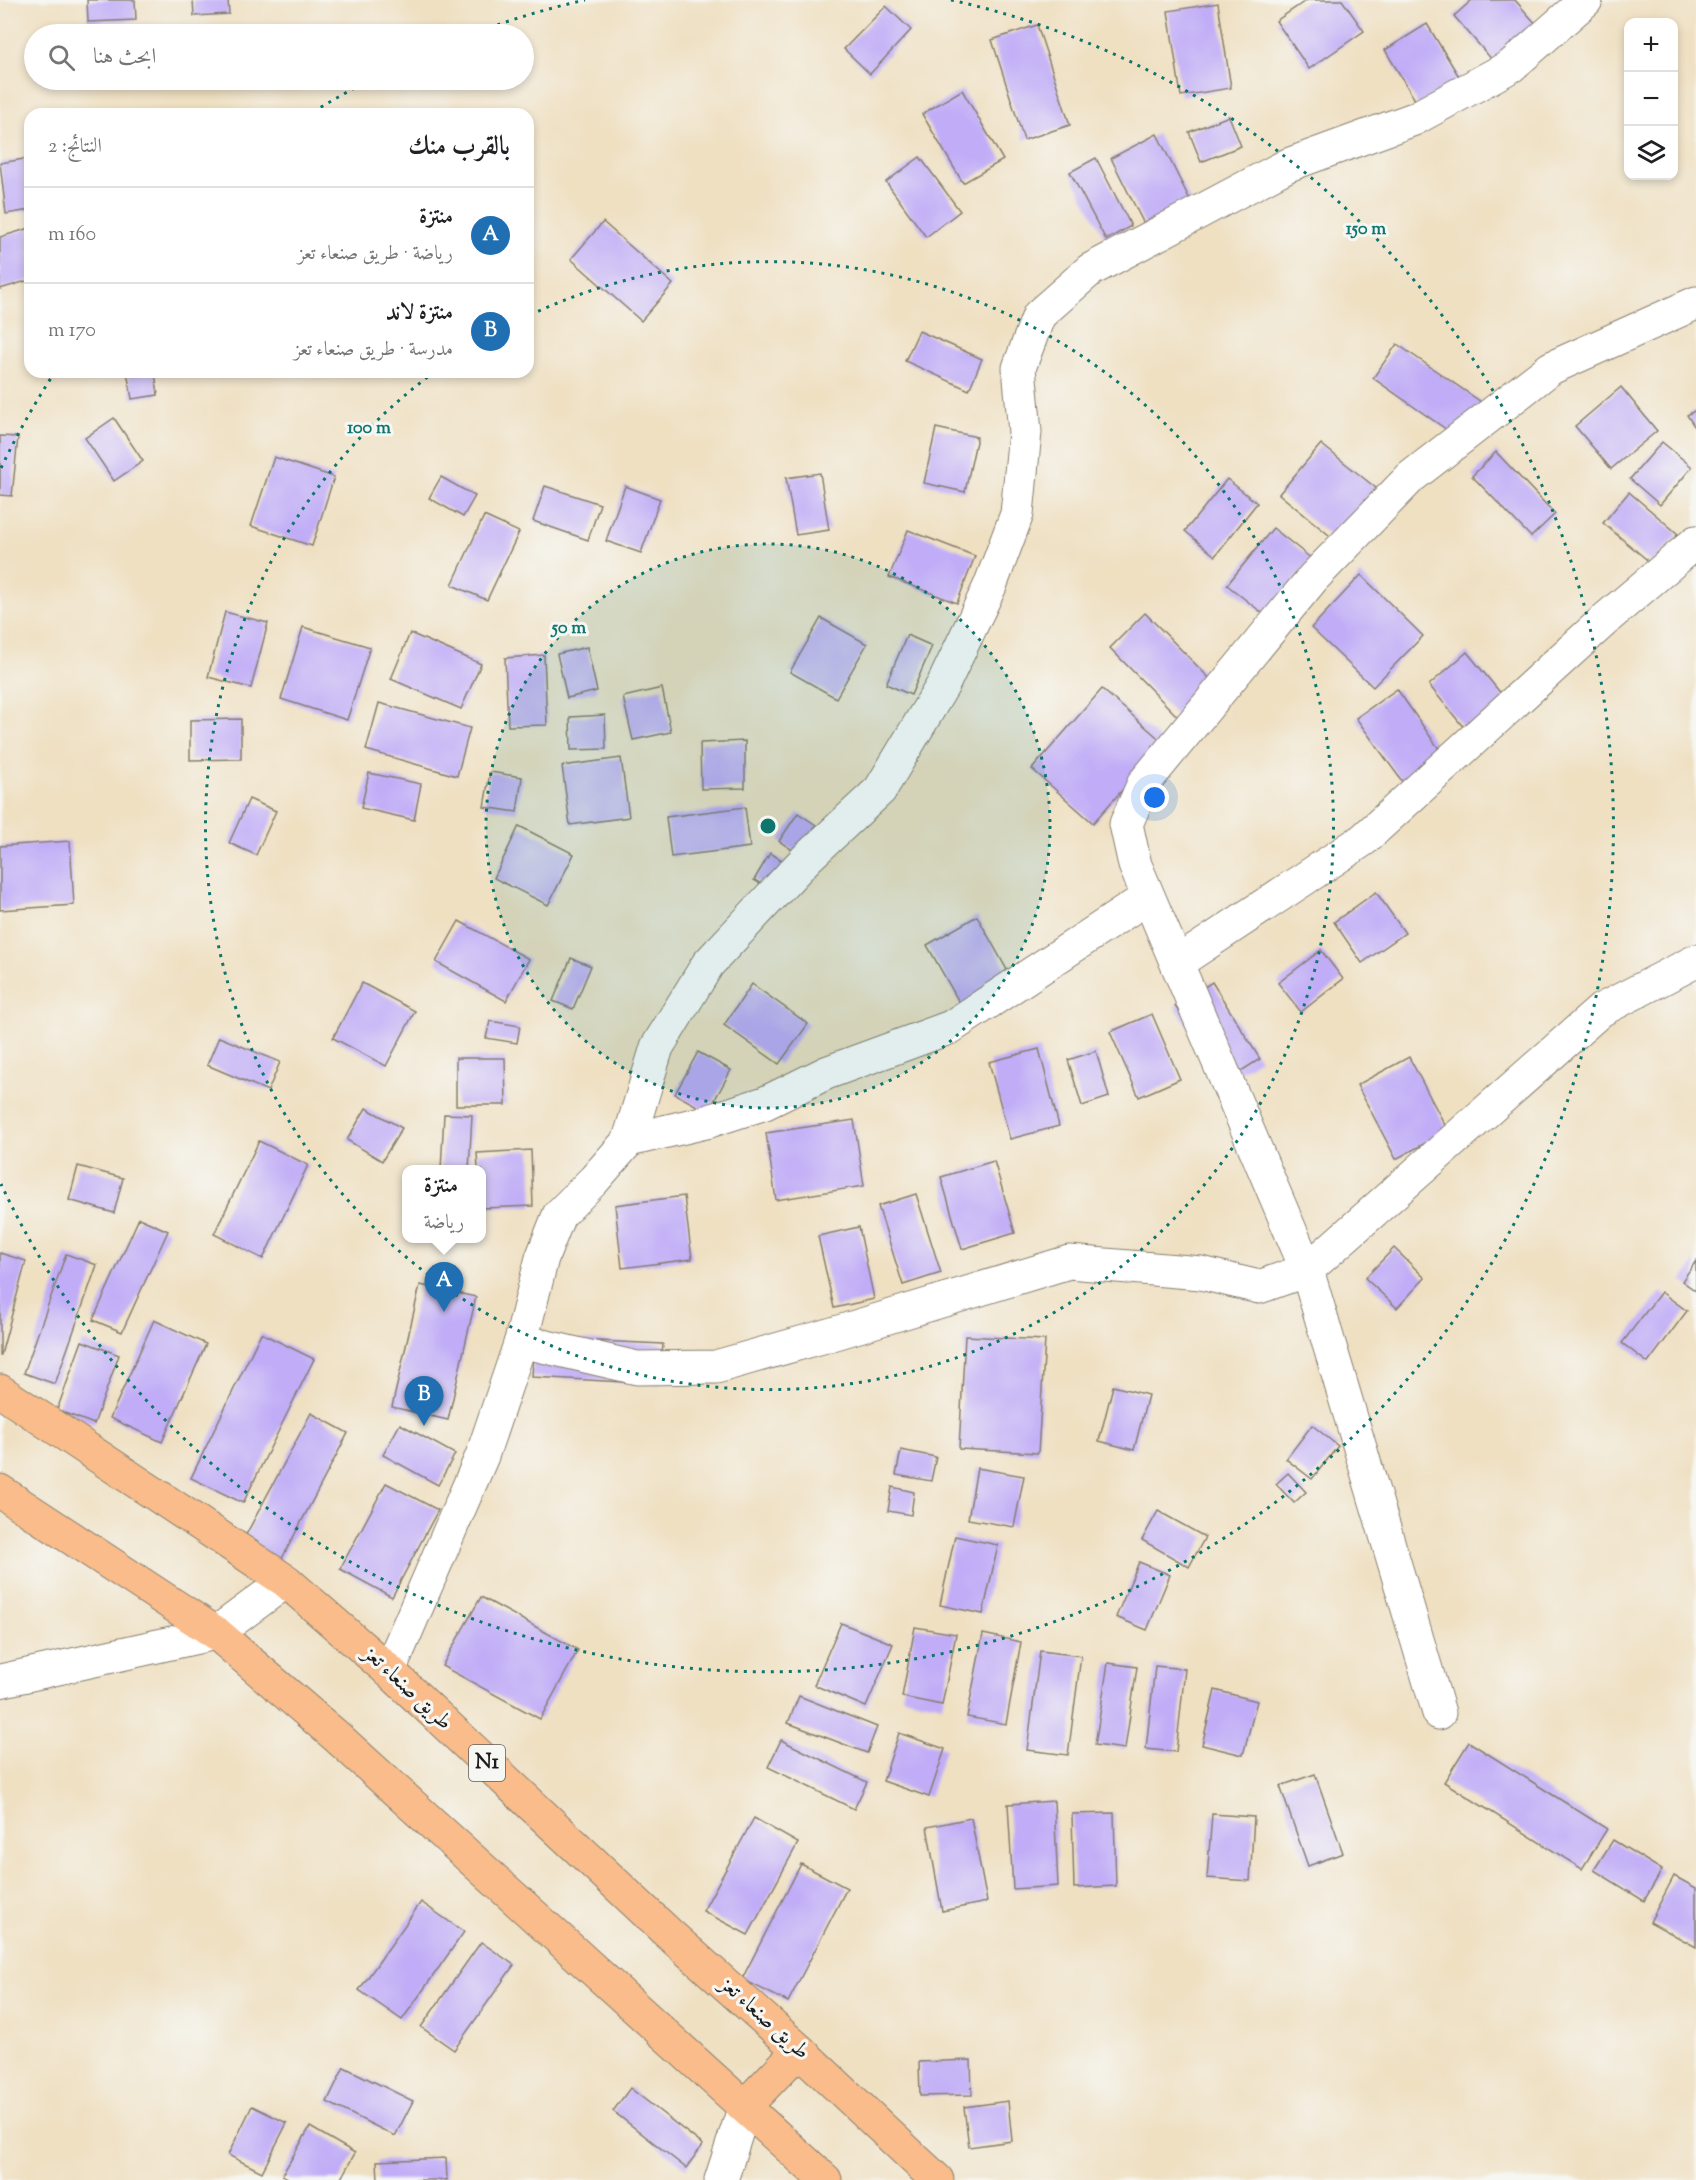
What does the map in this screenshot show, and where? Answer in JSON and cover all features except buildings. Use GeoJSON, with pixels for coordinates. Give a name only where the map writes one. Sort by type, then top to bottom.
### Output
{"type":"FeatureCollection","features":[{"type":"Feature","properties":{"kind":"highway","name":"طريق صنعاء تعز"},"geometry":{"type":"LineString","coordinates":[[0,1391],[286,1581],[389,1671],[668,1933],[799,2050],[937,2180]]}},
{"type":"Feature","properties":{"kind":"highway"},"geometry":{"type":"LineString","coordinates":[[0,1491],[216,1633],[337,1737],[825,2180]]}},
{"type":"Feature","properties":{"kind":"highway"},"geometry":{"type":"LineString","coordinates":[[745,2106],[799,2050]]}},
{"type":"Feature","properties":{"kind":"street"},"geometry":{"type":"LineString","coordinates":[[389,1671],[482,1456],[521,1341],[542,1258],[559,1215],[629,1140],[657,1047],[708,964],[807,858],[880,790],[943,685],[990,586],[1017,514],[1025,432],[1019,368],[1039,315],[1090,270],[1204,209],[1288,165],[1414,119],[1511,66],[1586,0]]}},
{"type":"Feature","properties":{"kind":"street"},"geometry":{"type":"LineString","coordinates":[[1439,1713],[1307,1270],[1135,865],[1126,824],[1144,783],[1313,578],[1411,477],[1551,368],[1696,303]]}},
{"type":"Feature","properties":{"kind":"street"},"geometry":{"type":"LineString","coordinates":[[1178,963],[1363,840],[1609,616],[1696,542]]}},
{"type":"Feature","properties":{"kind":"street"},"geometry":{"type":"LineString","coordinates":[[629,1140],[706,1122],[765,1103],[825,1073],[951,1027],[1148,897]]}},
{"type":"Feature","properties":{"kind":"street"},"geometry":{"type":"LineString","coordinates":[[521,1341],[637,1368],[717,1367],[1069,1263],[1201,1274],[1259,1287],[1307,1270],[1601,1010],[1696,961]]}},
{"type":"Feature","properties":{"kind":"street"},"geometry":{"type":"LineString","coordinates":[[0,1680],[216,1633],[286,1581]]}},
{"type":"Feature","properties":{"kind":"street"},"geometry":{"type":"LineString","coordinates":[[721,2180],[745,2106]]}},
{"type":"Feature","properties":{"kind":"place","name":"منتزة"},"geometry":{"type":"Point","coordinates":[444,1312]}},
{"type":"Feature","properties":{"kind":"place","name":"منتزة لاند"},"geometry":{"type":"Point","coordinates":[424,1426]}}]}
